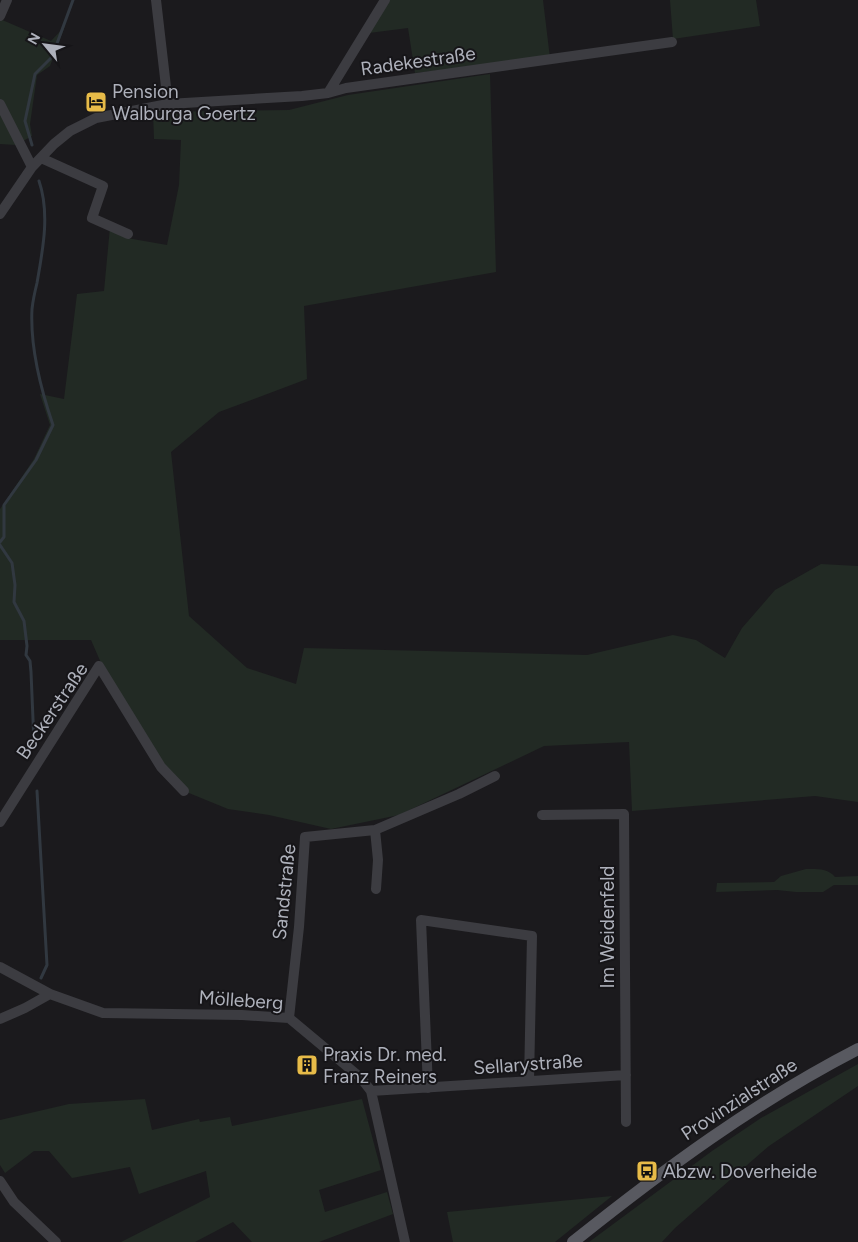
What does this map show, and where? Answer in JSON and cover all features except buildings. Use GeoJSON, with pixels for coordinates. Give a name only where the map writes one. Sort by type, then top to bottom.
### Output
{"type":"FeatureCollection","features":[{"type":"Feature","properties":{"kind":"main road","name":"Provinzialstraße"},"geometry":{"type":"LineString","coordinates":[[573,1242],[693,1150],[747,1113],[790,1086],[858,1049]]}},
{"type":"Feature","properties":{"kind":"street"},"geometry":{"type":"LineString","coordinates":[[0,16],[7,0]]}},
{"type":"Feature","properties":{"kind":"street"},"geometry":{"type":"LineString","coordinates":[[156,0],[168,104]]}},
{"type":"Feature","properties":{"kind":"street"},"geometry":{"type":"LineString","coordinates":[[328,93],[385,0]]}},
{"type":"Feature","properties":{"kind":"street","name":"Radekestraße"},"geometry":{"type":"LineString","coordinates":[[0,214],[32,167],[54,144],[70,131],[96,118],[168,104],[328,93],[346,88],[672,42]]}},
{"type":"Feature","properties":{"kind":"street"},"geometry":{"type":"LineString","coordinates":[[0,104],[32,167]]}},
{"type":"Feature","properties":{"kind":"street"},"geometry":{"type":"LineString","coordinates":[[41,158],[103,186],[92,218],[128,234]]}},
{"type":"Feature","properties":{"kind":"street","name":"Beckerstraße"},"geometry":{"type":"LineString","coordinates":[[0,822],[99,666],[161,767],[184,791]]}},
{"type":"Feature","properties":{"kind":"street","name":"Sandstraße"},"geometry":{"type":"LineString","coordinates":[[289,1018],[299,927],[305,838],[376,830],[459,794],[495,776]]}},
{"type":"Feature","properties":{"kind":"street","name":"Im Weidenfeld"},"geometry":{"type":"LineString","coordinates":[[542,815],[624,814],[626,1122]]}},
{"type":"Feature","properties":{"kind":"street"},"geometry":{"type":"LineString","coordinates":[[376,830],[378,860],[376,889]]}},
{"type":"Feature","properties":{"kind":"street"},"geometry":{"type":"LineString","coordinates":[[428,1088],[421,920],[532,936],[530,1081]]}},
{"type":"Feature","properties":{"kind":"street","name":"Mölleberg"},"geometry":{"type":"LineString","coordinates":[[0,967],[50,994],[103,1012],[289,1018],[361,1078],[372,1091]]}},
{"type":"Feature","properties":{"kind":"street"},"geometry":{"type":"LineString","coordinates":[[0,1019],[50,994]]}},
{"type":"Feature","properties":{"kind":"street","name":"Sellarystraße"},"geometry":{"type":"LineString","coordinates":[[372,1091],[626,1075]]}},
{"type":"Feature","properties":{"kind":"street"},"geometry":{"type":"LineString","coordinates":[[372,1091],[406,1242]]}},
{"type":"Feature","properties":{"kind":"street"},"geometry":{"type":"LineString","coordinates":[[0,1181],[14,1202],[56,1242]]}},
{"type":"Feature","properties":{"kind":"shaded area"},"geometry":{"type":"Polygon","coordinates":[[[389,0],[543,0],[550,58],[415,73],[408,28],[369,33],[389,0]]]}},
{"type":"Feature","properties":{"kind":"shaded area"},"geometry":{"type":"Polygon","coordinates":[[[670,0],[756,0],[760,26],[673,39],[670,0]]]}},
{"type":"Feature","properties":{"kind":"shaded area"},"geometry":{"type":"Polygon","coordinates":[[[0,19],[51,41],[65,26],[50,66],[37,75],[30,124],[32,136],[16,145],[0,144],[0,19]]]}},
{"type":"Feature","properties":{"kind":"shaded area"},"geometry":{"type":"Polygon","coordinates":[[[490,74],[496,272],[304,306],[307,379],[219,412],[171,452],[189,616],[247,668],[296,684],[304,648],[587,655],[673,635],[696,640],[725,658],[742,628],[775,590],[821,564],[858,566],[858,802],[815,796],[632,811],[629,742],[544,746],[399,815],[331,829],[269,815],[228,809],[184,791],[161,767],[111,686],[91,640],[0,640],[0,509],[34,459],[50,425],[40,394],[64,399],[77,294],[104,291],[110,227],[127,238],[167,245],[179,185],[181,140],[154,139],[153,112],[289,110],[348,95],[490,74]]]}},
{"type":"Feature","properties":{"kind":"shaded area"},"geometry":{"type":"Polygon","coordinates":[[[806,869],[818,869],[835,877],[858,876],[858,885],[834,885],[823,892],[777,890],[716,892],[717,883],[774,882],[781,876],[806,869]]]}},
{"type":"Feature","properties":{"kind":"shaded area"},"geometry":{"type":"Polygon","coordinates":[[[858,1064],[858,1086],[769,1146],[675,1228],[662,1242],[589,1242],[712,1151],[761,1118],[858,1064]]]}},
{"type":"Feature","properties":{"kind":"shaded area"},"geometry":{"type":"Polygon","coordinates":[[[145,1099],[152,1130],[199,1119],[200,1122],[230,1117],[232,1126],[362,1099],[381,1170],[319,1190],[325,1212],[387,1192],[393,1214],[319,1242],[252,1242],[233,1222],[195,1242],[121,1242],[210,1197],[206,1171],[139,1194],[130,1167],[72,1178],[49,1151],[34,1151],[5,1173],[0,1165],[0,1120],[69,1104],[145,1099]]]}},
{"type":"Feature","properties":{"kind":"shaded area"},"geometry":{"type":"Polygon","coordinates":[[[612,1196],[555,1242],[453,1242],[447,1212],[612,1196]]]}},
{"type":"Feature","properties":{"kind":"waterway"},"geometry":{"type":"LineString","coordinates":[[32,145],[25,121],[35,74],[52,57],[73,0]]}},
{"type":"Feature","properties":{"kind":"waterway"},"geometry":{"type":"LineString","coordinates":[[0,542],[4,537],[4,505],[36,460],[53,425],[37,368],[32,323],[32,306],[41,257],[45,218],[39,181]]}},
{"type":"Feature","properties":{"kind":"waterway"},"geometry":{"type":"LineString","coordinates":[[0,545],[12,563],[15,585],[14,602],[24,621],[27,646],[26,655],[30,661],[31,672],[34,743]]}},
{"type":"Feature","properties":{"kind":"waterway"},"geometry":{"type":"LineString","coordinates":[[37,791],[47,965],[41,978]]}},
{"type":"Feature","properties":{"kind":"place","name":"Pension Walburga Goertz"},"geometry":{"type":"Point","coordinates":[96,102]}},
{"type":"Feature","properties":{"kind":"place","name":"Praxis Dr. med. Franz Reiners"},"geometry":{"type":"Point","coordinates":[307,1065]}},
{"type":"Feature","properties":{"kind":"place","name":"Abzw. Doverheide"},"geometry":{"type":"Point","coordinates":[647,1171]}}]}
